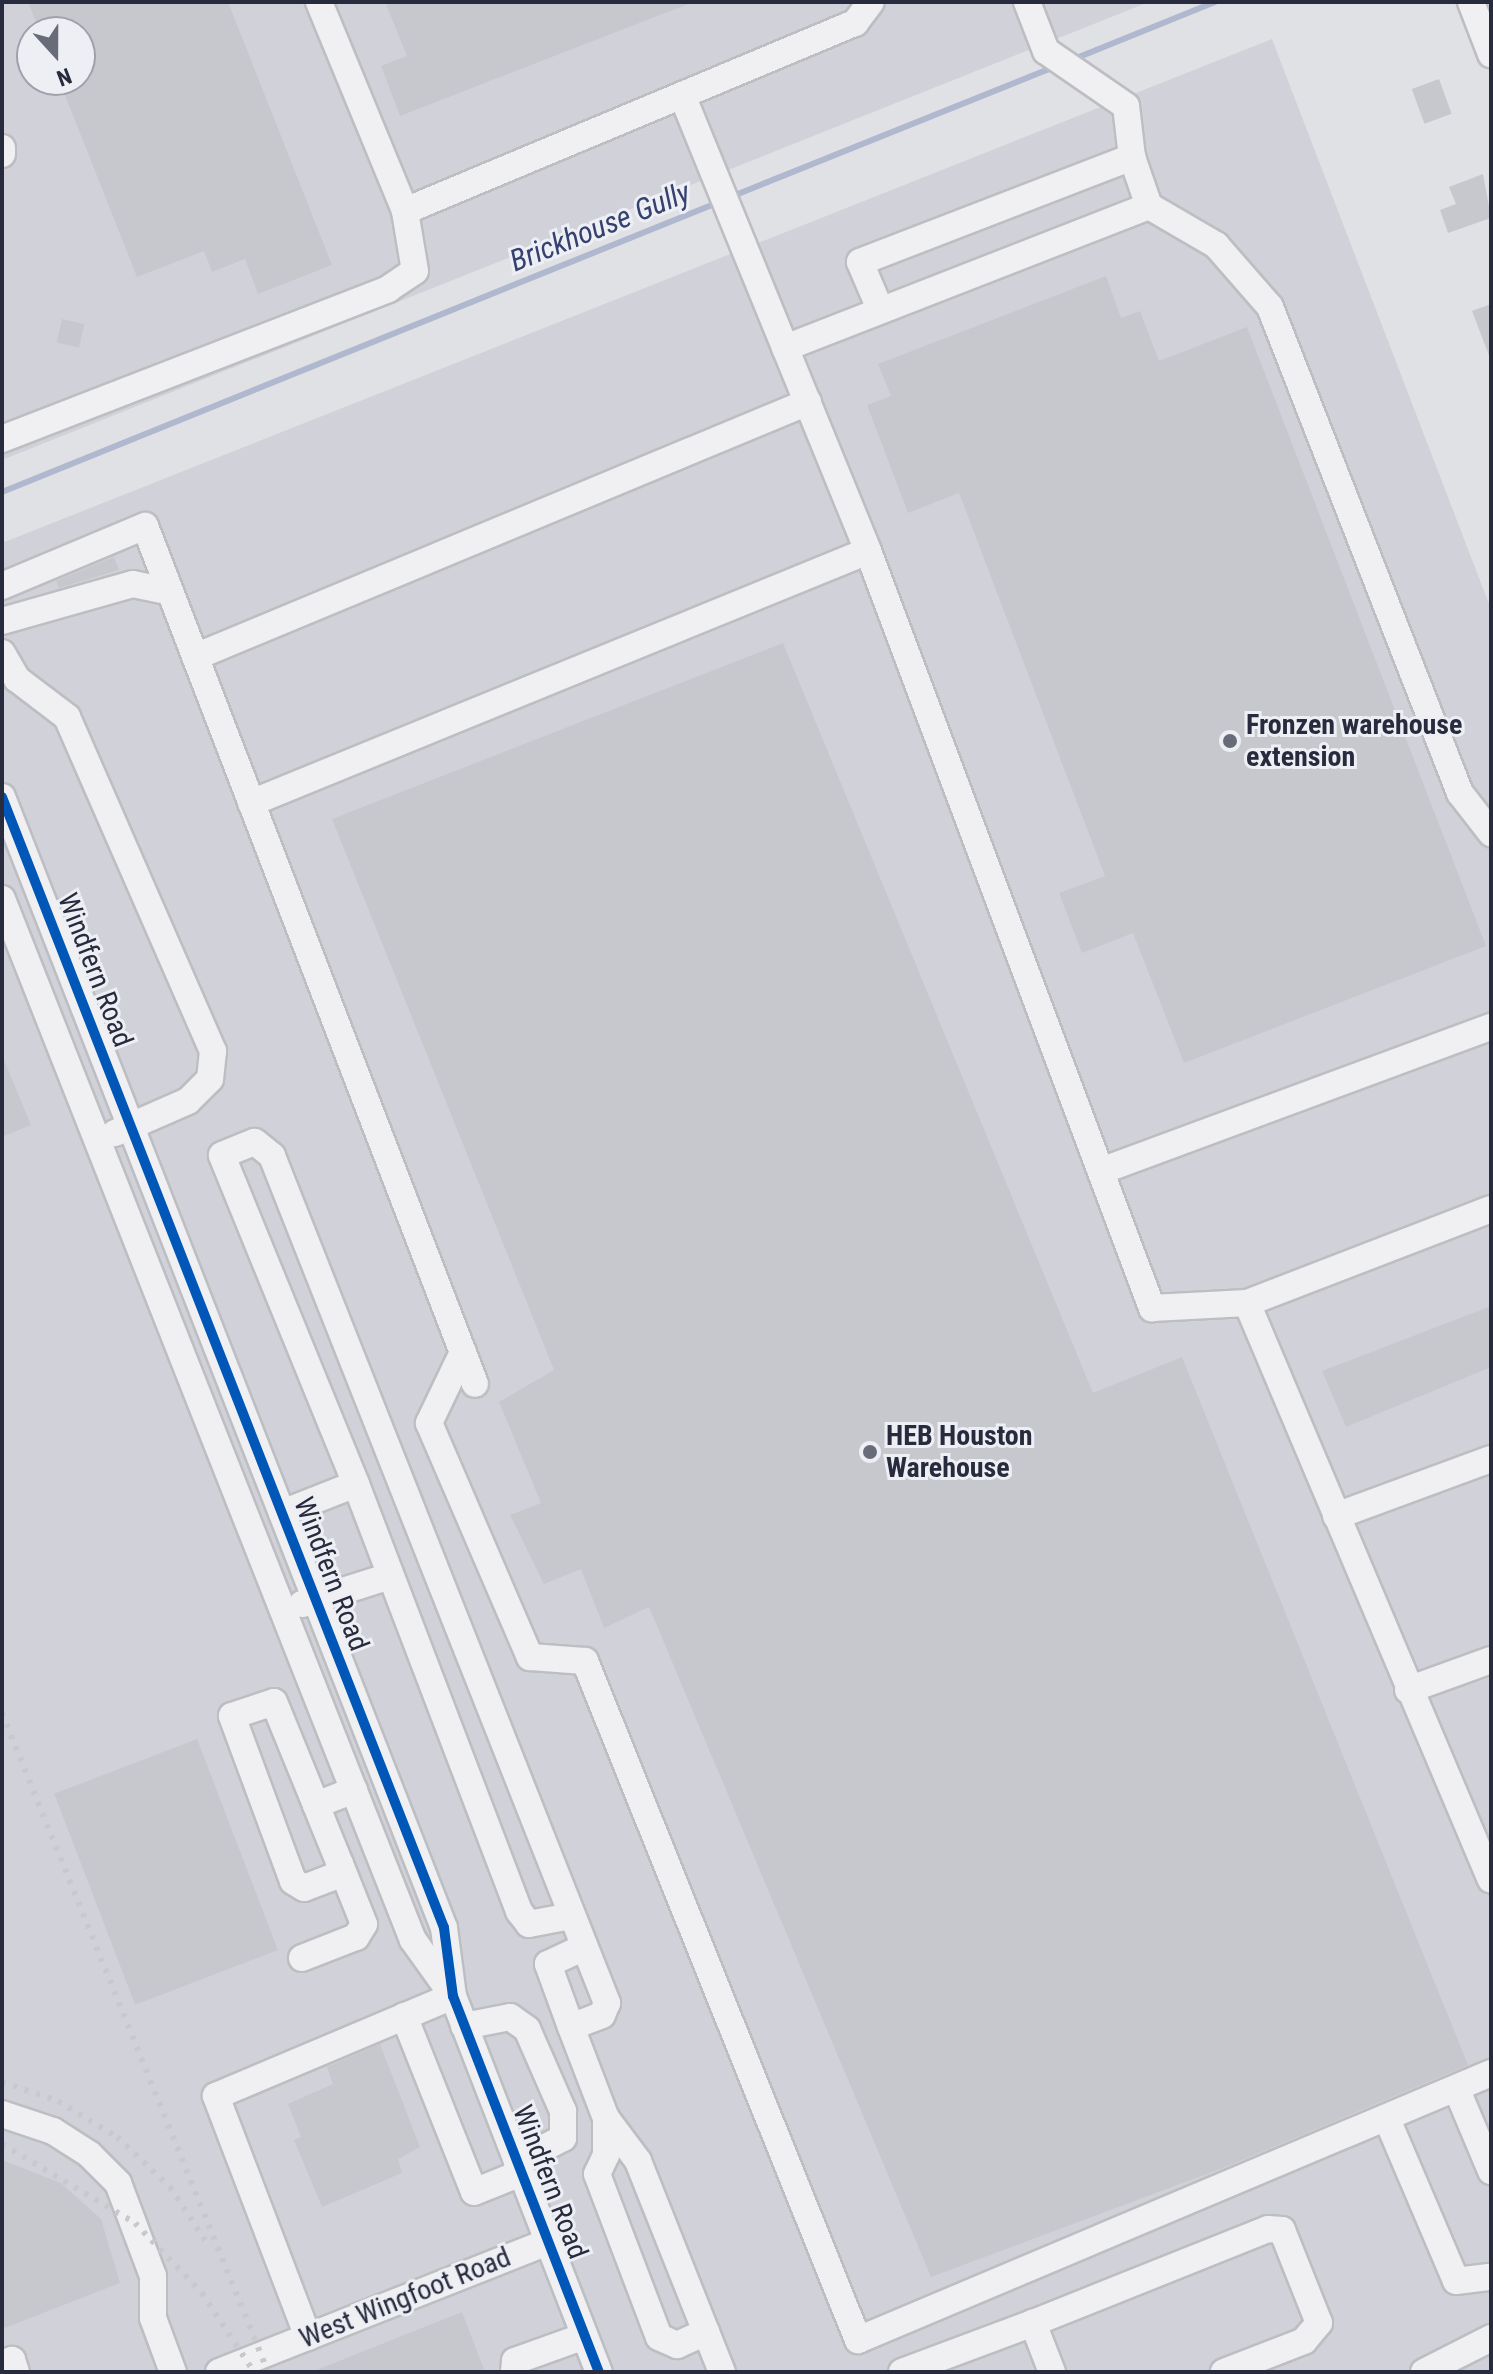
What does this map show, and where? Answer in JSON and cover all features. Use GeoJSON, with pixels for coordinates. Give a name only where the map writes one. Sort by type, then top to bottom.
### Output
{"type":"FeatureCollection","features":[{"type":"Feature","properties":{"kind":"street"},"geometry":{"type":"LineString","coordinates":[[2,439],[388,289],[415,271],[405,211],[319,2]]}},
{"type":"Feature","properties":{"kind":"street"},"geometry":{"type":"LineString","coordinates":[[405,211],[855,23],[871,2]]}},
{"type":"Feature","properties":{"kind":"street"},"geometry":{"type":"LineString","coordinates":[[1027,2],[1046,51],[1111,92],[1126,106],[1132,157],[1149,206],[1216,245],[1270,307],[1460,793],[1491,833]]}},
{"type":"Feature","properties":{"kind":"street"},"geometry":{"type":"LineString","coordinates":[[1471,2],[1491,54]]}},
{"type":"Feature","properties":{"kind":"street"},"geometry":{"type":"LineString","coordinates":[[682,95],[868,551],[1152,1308],[1247,1303],[1491,1209]]}},
{"type":"Feature","properties":{"kind":"street"},"geometry":{"type":"LineString","coordinates":[[880,309],[860,262],[1132,157]]}},
{"type":"Feature","properties":{"kind":"street"},"geometry":{"type":"LineString","coordinates":[[785,348],[1149,206]]}},
{"type":"Feature","properties":{"kind":"street"},"geometry":{"type":"LineString","coordinates":[[195,657],[808,402]]}},
{"type":"Feature","properties":{"kind":"street"},"geometry":{"type":"LineString","coordinates":[[2,586],[145,526],[475,1384]]}},
{"type":"Feature","properties":{"kind":"street"},"geometry":{"type":"LineString","coordinates":[[251,803],[868,551]]}},
{"type":"Feature","properties":{"kind":"street"},"geometry":{"type":"LineString","coordinates":[[2,621],[133,584],[170,592]]}},
{"type":"Feature","properties":{"kind":"street"},"geometry":{"type":"LineString","coordinates":[[2,653],[17,679],[67,717],[213,1051],[210,1079],[188,1101],[131,1128],[97,1139]]}},
{"type":"Feature","properties":{"kind":"street","name":"Windfern Road"},"geometry":{"type":"LineString","coordinates":[[2,797],[444,1928],[453,1996],[599,2372]]}},
{"type":"Feature","properties":{"kind":"street","name":"Windfern Road"},"geometry":{"type":"LineString","coordinates":[[2,899],[413,1940],[453,1996]]}},
{"type":"Feature","properties":{"kind":"street"},"geometry":{"type":"LineString","coordinates":[[1101,1171],[1491,1027]]}},
{"type":"Feature","properties":{"kind":"street"},"geometry":{"type":"LineString","coordinates":[[571,1916],[529,1924],[356,1484],[222,1155],[255,1142],[272,1156],[607,2003],[602,2015],[571,2027]]}},
{"type":"Feature","properties":{"kind":"street"},"geometry":{"type":"LineString","coordinates":[[1247,1303],[1408,1690],[1491,1880]]}},
{"type":"Feature","properties":{"kind":"street"},"geometry":{"type":"LineString","coordinates":[[463,1352],[429,1423],[530,1657],[585,1661],[858,2340],[1457,2090],[1491,2073]]}},
{"type":"Feature","properties":{"kind":"street"},"geometry":{"type":"LineString","coordinates":[[1336,1516],[1490,1461]]}},
{"type":"Feature","properties":{"kind":"street"},"geometry":{"type":"LineString","coordinates":[[282,1513],[356,1484]]}},
{"type":"Feature","properties":{"kind":"street"},"geometry":{"type":"LineString","coordinates":[[283,1610],[390,1576]]}},
{"type":"Feature","properties":{"kind":"street"},"geometry":{"type":"LineString","coordinates":[[1408,1690],[1491,1660]]}},
{"type":"Feature","properties":{"kind":"street"},"geometry":{"type":"LineString","coordinates":[[302,1958],[356,1937],[364,1924],[340,1864],[274,1702],[232,1716],[293,1881],[304,1888],[338,1875],[340,1864]]}},
{"type":"Feature","properties":{"kind":"street"},"geometry":{"type":"LineString","coordinates":[[316,1805],[354,1790]]}},
{"type":"Feature","properties":{"kind":"street"},"geometry":{"type":"LineString","coordinates":[[584,1947],[548,1964],[606,2118],[638,2161],[722,2372]]}},
{"type":"Feature","properties":{"kind":"street"},"geometry":{"type":"LineString","coordinates":[[308,2337],[216,2096],[453,1996]]}},
{"type":"Feature","properties":{"kind":"street"},"geometry":{"type":"LineString","coordinates":[[404,2016],[474,2192],[563,2138],[563,2111],[527,2029],[510,2017],[464,2026]]}},
{"type":"Feature","properties":{"kind":"street"},"geometry":{"type":"LineString","coordinates":[[1457,2090],[1491,2171]]}},
{"type":"Feature","properties":{"kind":"street"},"geometry":{"type":"LineString","coordinates":[[2,2114],[53,2131],[118,2183],[153,2276],[153,2318],[173,2372]]}},
{"type":"Feature","properties":{"kind":"street"},"geometry":{"type":"LineString","coordinates":[[606,2118],[606,2155],[597,2174],[659,2337],[677,2345],[706,2332]]}},
{"type":"Feature","properties":{"kind":"street"},"geometry":{"type":"LineString","coordinates":[[1387,2119],[1456,2281],[1491,2277]]}},
{"type":"Feature","properties":{"kind":"street"},"geometry":{"type":"LineString","coordinates":[[902,2372],[1268,2229],[1282,2230],[1319,2323],[1304,2341],[1224,2372]]}},
{"type":"Feature","properties":{"kind":"street","name":"West Wingfoot Road"},"geometry":{"type":"LineString","coordinates":[[219,2372],[547,2242]]}},
{"type":"Feature","properties":{"kind":"street"},"geometry":{"type":"LineString","coordinates":[[1033,2323],[1052,2372]]}},
{"type":"Feature","properties":{"kind":"street"},"geometry":{"type":"LineString","coordinates":[[514,2372],[515,2361],[585,2336]]}},
{"type":"Feature","properties":{"kind":"street"},"geometry":{"type":"LineString","coordinates":[[1424,2372],[1491,2338]]}},
{"type":"Feature","properties":{"kind":"street"},"geometry":{"type":"LineString","coordinates":[[2,2364],[12,2360],[16,2372]]}},
{"type":"Feature","properties":{"kind":"shaded area"},"geometry":{"type":"Polygon","coordinates":[[[2,2],[1149,2],[2,460],[2,2]]]}},
{"type":"Feature","properties":{"kind":"shaded area"},"geometry":{"type":"Polygon","coordinates":[[[1272,39],[1491,609],[1491,2372],[2,2372],[2,543],[1272,39]]]}},
{"type":"Feature","properties":{"kind":"building"},"geometry":{"type":"Polygon","coordinates":[[[28,2],[228,2],[332,265],[258,294],[245,259],[212,272],[204,251],[137,277],[65,96],[96,96],[96,16],[34,16],[28,2]]]}},
{"type":"Feature","properties":{"kind":"building"},"geometry":{"type":"Polygon","coordinates":[[[385,2],[691,3],[400,116],[381,66],[407,56],[385,2]]]}},
{"type":"Feature","properties":{"kind":"building"},"geometry":{"type":"Polygon","coordinates":[[[1439,79],[1452,114],[1424,124],[1412,89],[1439,79]]]}},
{"type":"Feature","properties":{"kind":"building"},"geometry":{"type":"Polygon","coordinates":[[[1483,174],[1491,218],[1448,233],[1440,210],[1456,204],[1449,187],[1483,174]]]}},
{"type":"Feature","properties":{"kind":"building"},"geometry":{"type":"Polygon","coordinates":[[[1106,276],[1121,318],[1140,311],[1159,361],[1247,327],[1486,946],[1184,1063],[1133,933],[1082,953],[1059,893],[1105,876],[959,493],[908,513],[867,405],[891,396],[878,364],[1106,276]]]}},
{"type":"Feature","properties":{"kind":"building"},"geometry":{"type":"Polygon","coordinates":[[[1491,304],[1491,357],[1490,358],[1472,311],[1491,304]]]}},
{"type":"Feature","properties":{"kind":"building"},"geometry":{"type":"Polygon","coordinates":[[[62,319],[84,324],[79,348],[57,342],[62,319]]]}},
{"type":"Feature","properties":{"kind":"building"},"geometry":{"type":"Polygon","coordinates":[[[114,557],[119,570],[59,588],[56,581],[114,557]]]}},
{"type":"Feature","properties":{"kind":"building","name":"HEB Houston Warehouse"},"geometry":{"type":"Polygon","coordinates":[[[783,643],[1093,1393],[1182,1357],[1468,2065],[1223,2168],[931,2277],[649,1607],[604,1628],[581,1569],[544,1584],[510,1515],[541,1503],[499,1402],[554,1370],[332,819],[783,643]]]}},
{"type":"Feature","properties":{"kind":"building"},"geometry":{"type":"Polygon","coordinates":[[[2,1055],[31,1125],[2,1137],[2,1055]]]}},
{"type":"Feature","properties":{"kind":"building"},"geometry":{"type":"Polygon","coordinates":[[[1491,1306],[1491,1367],[1346,1427],[1322,1371],[1491,1306]]]}},
{"type":"Feature","properties":{"kind":"building"},"geometry":{"type":"Polygon","coordinates":[[[197,1739],[278,1950],[135,2005],[54,1794],[197,1739]]]}},
{"type":"Feature","properties":{"kind":"building"},"geometry":{"type":"Polygon","coordinates":[[[380,2044],[420,2147],[398,2159],[402,2173],[322,2207],[294,2140],[301,2137],[288,2104],[333,2084],[327,2067],[380,2044]]]}},
{"type":"Feature","properties":{"kind":"building"},"geometry":{"type":"Polygon","coordinates":[[[2,2160],[61,2183],[101,2219],[120,2283],[2,2329],[2,2160]]]}},
{"type":"Feature","properties":{"kind":"building"},"geometry":{"type":"Polygon","coordinates":[[[462,2312],[485,2372],[314,2372],[314,2371],[462,2312]]]}},
{"type":"Feature","properties":{"kind":"waterway","name":"Brickhouse Gully"},"geometry":{"type":"LineString","coordinates":[[1074,59],[1215,2]]}},
{"type":"Feature","properties":{"kind":"waterway","name":"Brickhouse Gully"},"geometry":{"type":"LineString","coordinates":[[733,196],[1056,66]]}},
{"type":"Feature","properties":{"kind":"waterway","name":"Brickhouse Gully"},"geometry":{"type":"LineString","coordinates":[[2,492],[719,202]]}},
{"type":"Feature","properties":{"kind":"railway"},"geometry":{"type":"LineString","coordinates":[[2,1713],[268,2372]]}},
{"type":"Feature","properties":{"kind":"railway"},"geometry":{"type":"LineString","coordinates":[[2,2082],[58,2101],[117,2137],[170,2187],[205,2240]]}},
{"type":"Feature","properties":{"kind":"railway"},"geometry":{"type":"LineString","coordinates":[[2,2144],[135,2223],[202,2293],[254,2372]]}},
{"type":"Feature","properties":{"kind":"cycle path"},"geometry":{"type":"LineString","coordinates":[[2,797],[444,1928],[453,1996],[599,2372]]}},
{"type":"Feature","properties":{"kind":"place","name":"Fronzen warehouse extension"},"geometry":{"type":"Point","coordinates":[1230,741]}},
{"type":"Feature","properties":{"kind":"place","name":"HEB Houston Warehouse"},"geometry":{"type":"Point","coordinates":[870,1452]}}]}
